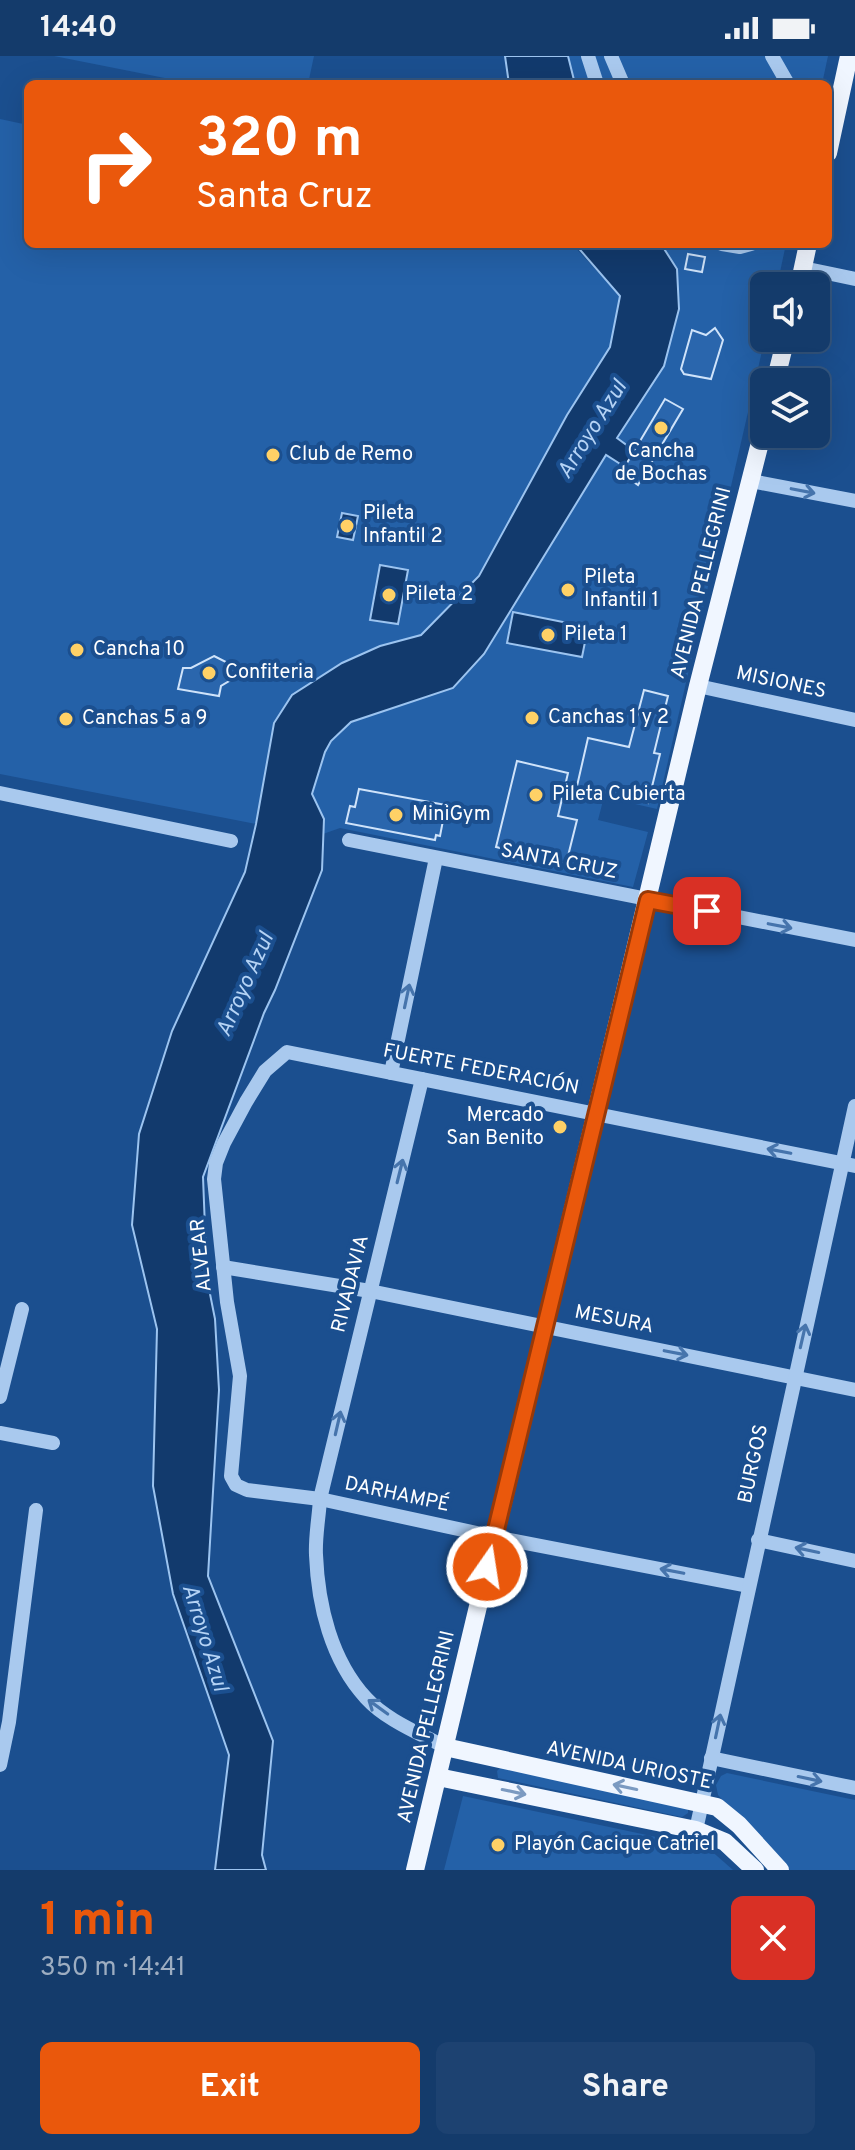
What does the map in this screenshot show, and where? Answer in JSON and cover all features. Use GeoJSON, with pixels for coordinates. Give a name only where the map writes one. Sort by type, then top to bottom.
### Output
{"type":"FeatureCollection","features":[{"type":"Feature","properties":{"kind":"main road"},"geometry":{"type":"LineString","coordinates":[[832,135],[849,56]]}},
{"type":"Feature","properties":{"kind":"main road"},"geometry":{"type":"LineString","coordinates":[[802,272],[807,248]]}},
{"type":"Feature","properties":{"kind":"main road","name":"AVENIDA PELLEGRINI"},"geometry":{"type":"LineString","coordinates":[[415,1870],[648,900],[677,743],[685,710],[698,686],[759,448]]}},
{"type":"Feature","properties":{"kind":"main road","name":"AVENIDA URIOSTE"},"geometry":{"type":"LineString","coordinates":[[445,1747],[702,1803],[728,1814],[780,1870]]}},
{"type":"Feature","properties":{"kind":"main road"},"geometry":{"type":"LineString","coordinates":[[438,1777],[696,1830],[725,1842],[755,1870]]}},
{"type":"Feature","properties":{"kind":"street"},"geometry":{"type":"LineString","coordinates":[[588,56],[596,80]]}},
{"type":"Feature","properties":{"kind":"street"},"geometry":{"type":"LineString","coordinates":[[611,56],[621,80]]}},
{"type":"Feature","properties":{"kind":"street"},"geometry":{"type":"LineString","coordinates":[[772,56],[786,80]]}},
{"type":"Feature","properties":{"kind":"street"},"geometry":{"type":"LineString","coordinates":[[830,278],[855,279]]}},
{"type":"Feature","properties":{"kind":"street"},"geometry":{"type":"LineString","coordinates":[[751,481],[855,501]]}},
{"type":"Feature","properties":{"kind":"street","name":"MISIONES"},"geometry":{"type":"LineString","coordinates":[[698,686],[855,720]]}},
{"type":"Feature","properties":{"kind":"street"},"geometry":{"type":"LineString","coordinates":[[0,793],[231,841]]}},
{"type":"Feature","properties":{"kind":"street","name":"SANTA CRUZ"},"geometry":{"type":"LineString","coordinates":[[349,840],[855,940]]}},
{"type":"Feature","properties":{"kind":"street"},"geometry":{"type":"LineString","coordinates":[[391,1073],[436,858]]}},
{"type":"Feature","properties":{"kind":"street","name":"FUERTE FEDERACIÓN"},"geometry":{"type":"LineString","coordinates":[[287,1052],[848,1165]]}},
{"type":"Feature","properties":{"kind":"street","name":"ALVEAR"},"geometry":{"type":"LineString","coordinates":[[231,1476],[240,1376],[223,1267],[214,1179],[216,1163],[258,1081],[274,1061],[287,1052]]}},
{"type":"Feature","properties":{"kind":"street","name":"RIVADAVIA"},"geometry":{"type":"LineString","coordinates":[[422,1079],[320,1499],[315,1552],[325,1620],[336,1651],[367,1700],[445,1747]]}},
{"type":"Feature","properties":{"kind":"street","name":"BURGOS"},"geometry":{"type":"LineString","coordinates":[[696,1830],[794,1377],[848,1165],[855,1106]]}},
{"type":"Feature","properties":{"kind":"street","name":"MESURA"},"geometry":{"type":"LineString","coordinates":[[223,1267],[370,1291],[855,1390]]}},
{"type":"Feature","properties":{"kind":"street"},"geometry":{"type":"LineString","coordinates":[[0,1397],[22,1309]]}},
{"type":"Feature","properties":{"kind":"street"},"geometry":{"type":"LineString","coordinates":[[0,1433],[53,1443]]}},
{"type":"Feature","properties":{"kind":"street","name":"DARHAMPÉ"},"geometry":{"type":"LineString","coordinates":[[231,1476],[241,1489],[320,1499],[748,1586]]}},
{"type":"Feature","properties":{"kind":"street"},"geometry":{"type":"LineString","coordinates":[[0,1761],[9,1722],[36,1510]]}},
{"type":"Feature","properties":{"kind":"street"},"geometry":{"type":"LineString","coordinates":[[758,1540],[855,1561]]}},
{"type":"Feature","properties":{"kind":"street"},"geometry":{"type":"LineString","coordinates":[[711,1758],[855,1788]]}},
{"type":"Feature","properties":{"kind":"shaded area"},"geometry":{"type":"Polygon","coordinates":[[[54,56],[314,56],[309,80],[175,80],[54,56]]]}},
{"type":"Feature","properties":{"kind":"shaded area"},"geometry":{"type":"Polygon","coordinates":[[[568,56],[828,56],[823,80],[574,80],[568,56]]]}},
{"type":"Feature","properties":{"kind":"shaded area","name":"Club de Remo"},"geometry":{"type":"Polygon","coordinates":[[[0,119],[24,124],[24,248],[576,248],[620,296],[610,348],[567,415],[479,576],[421,635],[380,646],[342,663],[292,695],[274,723],[256,824],[0,774],[0,119]]]}},
{"type":"Feature","properties":{"kind":"shaded area"},"geometry":{"type":"Polygon","coordinates":[[[664,248],[785,248],[780,272],[750,272],[750,352],[762,352],[758,368],[750,368],[750,403],[657,809],[604,797],[598,820],[648,832],[633,887],[340,828],[323,834],[324,819],[312,794],[331,741],[351,722],[453,688],[484,654],[573,505],[664,366],[677,269],[664,248]]]}},
{"type":"Feature","properties":{"kind":"shaded area"},"geometry":{"type":"Polygon","coordinates":[[[502,1766],[688,1809],[688,1813],[682,1817],[498,1778],[497,1771],[502,1766]]]}},
{"type":"Feature","properties":{"kind":"shaded area"},"geometry":{"type":"Polygon","coordinates":[[[727,1773],[855,1800],[855,1870],[786,1870],[718,1795],[716,1785],[727,1773]]]}},
{"type":"Feature","properties":{"kind":"shaded area"},"geometry":{"type":"Polygon","coordinates":[[[463,1796],[708,1848],[733,1870],[444,1870],[463,1796]]]}},
{"type":"Feature","properties":{"kind":"water"},"geometry":{"type":"Polygon","coordinates":[[[505,56],[568,56],[574,80],[508,80],[505,56]]]}},
{"type":"Feature","properties":{"kind":"water","name":"Arroyo Azul"},"geometry":{"type":"Polygon","coordinates":[[[578,248],[664,248],[677,269],[679,309],[664,366],[617,438],[636,452],[625,467],[606,455],[484,654],[453,688],[351,722],[331,741],[312,794],[324,819],[322,870],[203,1177],[207,1279],[215,1319],[219,1390],[208,1576],[273,1741],[262,1855],[266,1870],[215,1870],[229,1755],[173,1594],[153,1486],[157,1329],[132,1225],[139,1134],[172,1031],[245,872],[274,723],[292,695],[342,663],[380,646],[421,635],[479,576],[567,415],[610,347],[620,296],[578,248]]]}},
{"type":"Feature","properties":{"kind":"water","name":"Pileta Infantil 2"},"geometry":{"type":"Polygon","coordinates":[[[342,513],[358,516],[353,540],[337,537],[342,513]]]}},
{"type":"Feature","properties":{"kind":"water","name":"Pileta 2"},"geometry":{"type":"Polygon","coordinates":[[[380,565],[408,570],[398,624],[370,620],[380,565]]]}},
{"type":"Feature","properties":{"kind":"water","name":"Pileta 1"},"geometry":{"type":"Polygon","coordinates":[[[513,612],[588,627],[582,657],[507,643],[513,612]]]}},
{"type":"Feature","properties":{"kind":"building"},"geometry":{"type":"Polygon","coordinates":[[[688,254],[705,257],[702,272],[685,269],[688,254]]]}},
{"type":"Feature","properties":{"kind":"building"},"geometry":{"type":"Polygon","coordinates":[[[715,328],[723,340],[711,379],[684,374],[681,369],[692,330],[706,335],[715,328]]]}},
{"type":"Feature","properties":{"kind":"building"},"geometry":{"type":"Polygon","coordinates":[[[665,399],[683,409],[638,485],[621,473],[665,399]]]}},
{"type":"Feature","properties":{"kind":"building","name":"Confiteria"},"geometry":{"type":"Polygon","coordinates":[[[214,656],[236,667],[236,677],[221,686],[219,696],[178,689],[183,668],[191,668],[214,656]]]}},
{"type":"Feature","properties":{"kind":"building"},"geometry":{"type":"Polygon","coordinates":[[[644,690],[668,696],[654,753],[660,754],[648,803],[577,786],[588,738],[629,747],[644,690]]]}},
{"type":"Feature","properties":{"kind":"building","name":"Pileta Cubierta"},"geometry":{"type":"Polygon","coordinates":[[[517,761],[568,773],[558,816],[577,820],[566,864],[496,847],[517,761]]]}},
{"type":"Feature","properties":{"kind":"building","name":"MiniGym"},"geometry":{"type":"Polygon","coordinates":[[[359,789],[446,805],[440,836],[436,835],[435,840],[346,823],[350,806],[355,807],[359,789]]]}},
{"type":"Feature","properties":{"kind":"place","name":"Cancha de Bochas"},"geometry":{"type":"Point","coordinates":[661,428]}},
{"type":"Feature","properties":{"kind":"place","name":"Club de Remo"},"geometry":{"type":"Point","coordinates":[273,455]}},
{"type":"Feature","properties":{"kind":"place","name":"Pileta Infantil 2"},"geometry":{"type":"Point","coordinates":[347,526]}},
{"type":"Feature","properties":{"kind":"place","name":"Pileta Infantil 1"},"geometry":{"type":"Point","coordinates":[568,590]}},
{"type":"Feature","properties":{"kind":"place","name":"Pileta 2"},"geometry":{"type":"Point","coordinates":[389,595]}},
{"type":"Feature","properties":{"kind":"place","name":"Pileta 1"},"geometry":{"type":"Point","coordinates":[548,635]}},
{"type":"Feature","properties":{"kind":"place","name":"Cancha 10"},"geometry":{"type":"Point","coordinates":[77,650]}},
{"type":"Feature","properties":{"kind":"place","name":"Confiteria"},"geometry":{"type":"Point","coordinates":[209,673]}},
{"type":"Feature","properties":{"kind":"place","name":"Canchas 1 y 2"},"geometry":{"type":"Point","coordinates":[532,718]}},
{"type":"Feature","properties":{"kind":"place","name":"Canchas 5 a 9"},"geometry":{"type":"Point","coordinates":[66,719]}},
{"type":"Feature","properties":{"kind":"place","name":"Pileta Cubierta"},"geometry":{"type":"Point","coordinates":[536,795]}},
{"type":"Feature","properties":{"kind":"place","name":"MiniGym"},"geometry":{"type":"Point","coordinates":[396,815]}},
{"type":"Feature","properties":{"kind":"place","name":"Mercado San Benito"},"geometry":{"type":"Point","coordinates":[560,1127]}},
{"type":"Feature","properties":{"kind":"place","name":"Playón Cacique Catriel"},"geometry":{"type":"Point","coordinates":[498,1845]}},
{"type":"Feature","properties":{"kind":"route"},"geometry":{"type":"LineString","coordinates":[[487,1567],[648,900],[707,911]]}}]}
